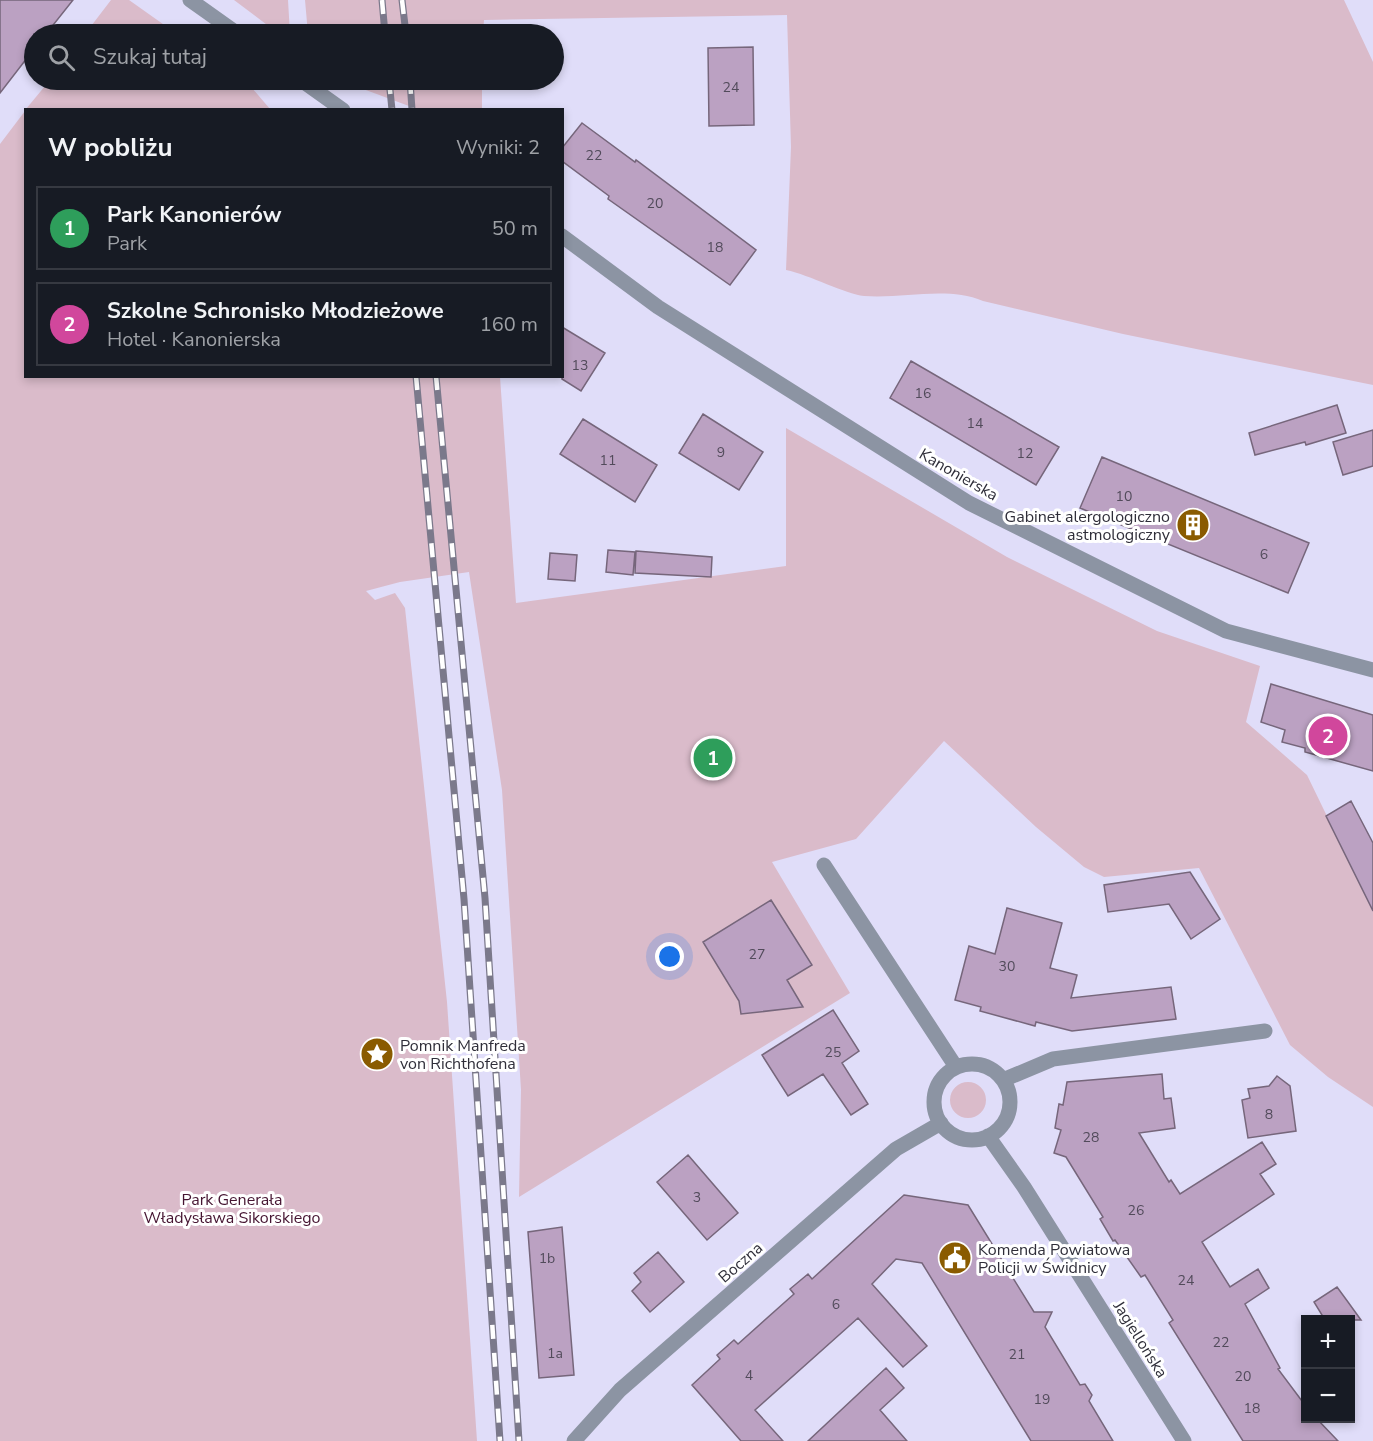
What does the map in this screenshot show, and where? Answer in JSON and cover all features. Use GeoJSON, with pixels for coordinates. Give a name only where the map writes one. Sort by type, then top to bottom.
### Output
{"type":"FeatureCollection","features":[{"type":"Feature","properties":{"kind":"street"},"geometry":{"type":"LineString","coordinates":[[190,0],[224,24]]}},
{"type":"Feature","properties":{"kind":"street"},"geometry":{"type":"LineString","coordinates":[[315,90],[340,108]]}},
{"type":"Feature","properties":{"kind":"street","name":"Kanonierska"},"geometry":{"type":"LineString","coordinates":[[564,237],[658,307],[969,503],[1226,631],[1373,670]]}},
{"type":"Feature","properties":{"kind":"street"},"geometry":{"type":"LineString","coordinates":[[824,865],[956,1067]]}},
{"type":"Feature","properties":{"kind":"street"},"geometry":{"type":"LineString","coordinates":[[1003,1080],[1053,1059],[1265,1031]]}},
{"type":"Feature","properties":{"kind":"street"},"geometry":{"type":"LineString","coordinates":[[982,1065],[994,1071],[1003,1080],[1009,1092],[1010,1105],[999,1128],[988,1136],[962,1138],[950,1133],[941,1123],[935,1112],[934,1098],[937,1086],[945,1075],[956,1067],[982,1065]]}},
{"type":"Feature","properties":{"kind":"street","name":"Boczna"},"geometry":{"type":"LineString","coordinates":[[574,1440],[620,1390],[896,1149],[941,1123]]}},
{"type":"Feature","properties":{"kind":"street","name":"Jagiellońska"},"geometry":{"type":"LineString","coordinates":[[988,1136],[1024,1186],[1184,1441]]}},
{"type":"Feature","properties":{"kind":"green space"},"geometry":{"type":"Polygon","coordinates":[[[111,0],[129,0],[163,24],[93,24],[111,0]]]}},
{"type":"Feature","properties":{"kind":"green space"},"geometry":{"type":"Polygon","coordinates":[[[234,0],[288,0],[289,24],[266,24],[234,0]]]}},
{"type":"Feature","properties":{"kind":"green space"},"geometry":{"type":"Polygon","coordinates":[[[305,0],[1344,0],[1373,62],[1373,385],[1123,334],[955,294],[856,295],[786,270],[791,147],[787,15],[484,20],[484,24],[307,24],[305,0]]]}},
{"type":"Feature","properties":{"kind":"green space"},"geometry":{"type":"Polygon","coordinates":[[[42,90],[254,90],[269,108],[27,108],[42,90]]]}},
{"type":"Feature","properties":{"kind":"green space"},"geometry":{"type":"Polygon","coordinates":[[[366,90],[482,90],[482,108],[414,108],[366,90]]]}},
{"type":"Feature","properties":{"kind":"green space","name":"Park Generała Władysława Sikorskiego"},"geometry":{"type":"Polygon","coordinates":[[[24,112],[24,378],[500,378],[516,603],[786,566],[786,428],[1007,557],[1157,631],[1260,666],[1246,722],[1307,775],[1373,911],[1373,1107],[1328,1077],[1290,1045],[1199,868],[1104,877],[1084,867],[1036,827],[944,741],[856,839],[772,862],[850,993],[519,1197],[521,1090],[502,790],[469,572],[400,582],[366,591],[375,600],[395,593],[405,608],[447,1002],[477,1441],[0,1441],[0,144],[24,112]]]}},
{"type":"Feature","properties":{"kind":"green space"},"geometry":{"type":"Polygon","coordinates":[[[968,1082],[981,1087],[986,1100],[981,1113],[968,1118],[955,1113],[950,1100],[955,1087],[968,1082]]]}},
{"type":"Feature","properties":{"kind":"building"},"geometry":{"type":"Polygon","coordinates":[[[0,0],[73,0],[54,24],[24,24],[24,62],[0,93],[0,0]]]}},
{"type":"Feature","properties":{"kind":"building"},"geometry":{"type":"Polygon","coordinates":[[[753,47],[754,125],[709,126],[708,48],[753,47]]]}},
{"type":"Feature","properties":{"kind":"building"},"geometry":{"type":"Polygon","coordinates":[[[582,123],[635,162],[636,160],[756,250],[730,285],[608,199],[609,196],[564,162],[564,146],[582,123]]]}},
{"type":"Feature","properties":{"kind":"building"},"geometry":{"type":"Polygon","coordinates":[[[564,328],[605,353],[581,391],[562,379],[564,378],[564,328]]]}},
{"type":"Feature","properties":{"kind":"building"},"geometry":{"type":"Polygon","coordinates":[[[911,361],[1059,447],[1036,485],[890,398],[911,361]]]}},
{"type":"Feature","properties":{"kind":"building"},"geometry":{"type":"Polygon","coordinates":[[[1337,405],[1346,433],[1306,445],[1305,442],[1255,455],[1249,433],[1337,405]]]}},
{"type":"Feature","properties":{"kind":"building"},"geometry":{"type":"Polygon","coordinates":[[[703,414],[763,452],[739,490],[679,453],[703,414]]]}},
{"type":"Feature","properties":{"kind":"building"},"geometry":{"type":"Polygon","coordinates":[[[583,419],[657,465],[635,502],[560,454],[583,419]]]}},
{"type":"Feature","properties":{"kind":"building"},"geometry":{"type":"Polygon","coordinates":[[[1373,430],[1373,466],[1343,475],[1333,442],[1373,430]]]}},
{"type":"Feature","properties":{"kind":"building"},"geometry":{"type":"Polygon","coordinates":[[[1102,457],[1309,543],[1288,593],[1080,508],[1102,457]]]}},
{"type":"Feature","properties":{"kind":"building"},"geometry":{"type":"Polygon","coordinates":[[[608,550],[635,552],[633,575],[606,572],[608,550]]]}},
{"type":"Feature","properties":{"kind":"building"},"geometry":{"type":"Polygon","coordinates":[[[636,551],[712,557],[711,577],[635,573],[636,551]]]}},
{"type":"Feature","properties":{"kind":"building"},"geometry":{"type":"Polygon","coordinates":[[[550,553],[577,555],[575,581],[548,579],[550,553]]]}},
{"type":"Feature","properties":{"kind":"building"},"geometry":{"type":"Polygon","coordinates":[[[1271,684],[1373,715],[1373,771],[1305,752],[1305,748],[1282,742],[1285,730],[1261,722],[1271,684]]]}},
{"type":"Feature","properties":{"kind":"building"},"geometry":{"type":"Polygon","coordinates":[[[1351,801],[1373,843],[1373,911],[1326,816],[1351,801]]]}},
{"type":"Feature","properties":{"kind":"building"},"geometry":{"type":"Polygon","coordinates":[[[1190,872],[1220,919],[1191,939],[1169,904],[1108,912],[1104,885],[1190,872]]]}},
{"type":"Feature","properties":{"kind":"building"},"geometry":{"type":"Polygon","coordinates":[[[771,900],[812,965],[787,980],[803,1007],[741,1014],[739,1001],[703,942],[771,900]]]}},
{"type":"Feature","properties":{"kind":"building"},"geometry":{"type":"Polygon","coordinates":[[[1007,908],[1062,923],[1050,968],[1077,975],[1071,998],[1171,987],[1176,1019],[1072,1031],[1036,1022],[1035,1026],[980,1011],[981,1007],[955,1000],[969,946],[995,954],[1007,908]]]}},
{"type":"Feature","properties":{"kind":"building"},"geometry":{"type":"Polygon","coordinates":[[[833,1010],[859,1051],[842,1063],[868,1104],[851,1115],[823,1074],[788,1096],[762,1055],[833,1010]]]}},
{"type":"Feature","properties":{"kind":"building"},"geometry":{"type":"Polygon","coordinates":[[[1162,1074],[1164,1099],[1171,1098],[1175,1128],[1139,1133],[1169,1182],[1171,1180],[1180,1194],[1262,1142],[1276,1164],[1260,1174],[1274,1194],[1202,1242],[1230,1287],[1258,1269],[1269,1288],[1245,1304],[1280,1368],[1278,1369],[1301,1400],[1301,1423],[1321,1423],[1338,1441],[1243,1441],[1169,1323],[1173,1320],[1145,1275],[1141,1277],[1115,1240],[1113,1241],[1100,1219],[1103,1217],[1066,1157],[1054,1153],[1061,1130],[1055,1128],[1059,1104],[1063,1105],[1067,1082],[1162,1074]]]}},
{"type":"Feature","properties":{"kind":"building"},"geometry":{"type":"Polygon","coordinates":[[[1277,1076],[1290,1086],[1296,1131],[1248,1138],[1242,1100],[1250,1098],[1248,1089],[1269,1086],[1277,1076]]]}},
{"type":"Feature","properties":{"kind":"building"},"geometry":{"type":"Polygon","coordinates":[[[688,1155],[738,1213],[707,1240],[657,1182],[688,1155]]]}},
{"type":"Feature","properties":{"kind":"building"},"geometry":{"type":"Polygon","coordinates":[[[904,1195],[968,1205],[1034,1312],[1052,1312],[1045,1327],[1080,1385],[1085,1384],[1092,1395],[1089,1401],[1113,1441],[1031,1441],[922,1263],[896,1259],[872,1284],[927,1346],[903,1367],[858,1318],[755,1410],[783,1441],[741,1441],[692,1385],[720,1359],[717,1355],[734,1340],[738,1344],[794,1294],[790,1289],[808,1274],[812,1279],[904,1195]]]}},
{"type":"Feature","properties":{"kind":"building"},"geometry":{"type":"Polygon","coordinates":[[[562,1227],[574,1375],[539,1378],[528,1232],[562,1227]]]}},
{"type":"Feature","properties":{"kind":"building"},"geometry":{"type":"Polygon","coordinates":[[[658,1252],[684,1282],[650,1312],[632,1291],[641,1282],[634,1273],[658,1252]]]}},
{"type":"Feature","properties":{"kind":"building"},"geometry":{"type":"Polygon","coordinates":[[[1337,1287],[1361,1320],[1355,1320],[1355,1315],[1322,1315],[1314,1302],[1337,1287]]]}},
{"type":"Feature","properties":{"kind":"building"},"geometry":{"type":"Polygon","coordinates":[[[886,1368],[904,1388],[880,1410],[907,1441],[808,1441],[886,1368]]]}},
{"type":"Feature","properties":{"kind":"railway"},"geometry":{"type":"LineString","coordinates":[[382,0],[384,24]]}},
{"type":"Feature","properties":{"kind":"railway"},"geometry":{"type":"LineString","coordinates":[[402,0],[405,24]]}},
{"type":"Feature","properties":{"kind":"railway"},"geometry":{"type":"LineString","coordinates":[[390,90],[392,108]]}},
{"type":"Feature","properties":{"kind":"railway"},"geometry":{"type":"LineString","coordinates":[[411,90],[412,108]]}},
{"type":"Feature","properties":{"kind":"railway"},"geometry":{"type":"LineString","coordinates":[[416,378],[464,899],[500,1441]]}},
{"type":"Feature","properties":{"kind":"railway"},"geometry":{"type":"LineString","coordinates":[[436,378],[485,898],[519,1441]]}},
{"type":"Feature","properties":{"kind":"place","name":"Gabinet alergologiczno astmologiczny"},"geometry":{"type":"Point","coordinates":[1193,525]}},
{"type":"Feature","properties":{"kind":"place","name":"Szkolne Schronisko Młodzieżowe"},"geometry":{"type":"Point","coordinates":[1328,736]}},
{"type":"Feature","properties":{"kind":"place","name":"Park Kanonierów"},"geometry":{"type":"Point","coordinates":[713,758]}},
{"type":"Feature","properties":{"kind":"place","name":"Pomnik Manfreda von Richthofena"},"geometry":{"type":"Point","coordinates":[377,1054]}},
{"type":"Feature","properties":{"kind":"place","name":"Komenda Powiatowa Policji w Świdnicy"},"geometry":{"type":"Point","coordinates":[955,1258]}}]}
